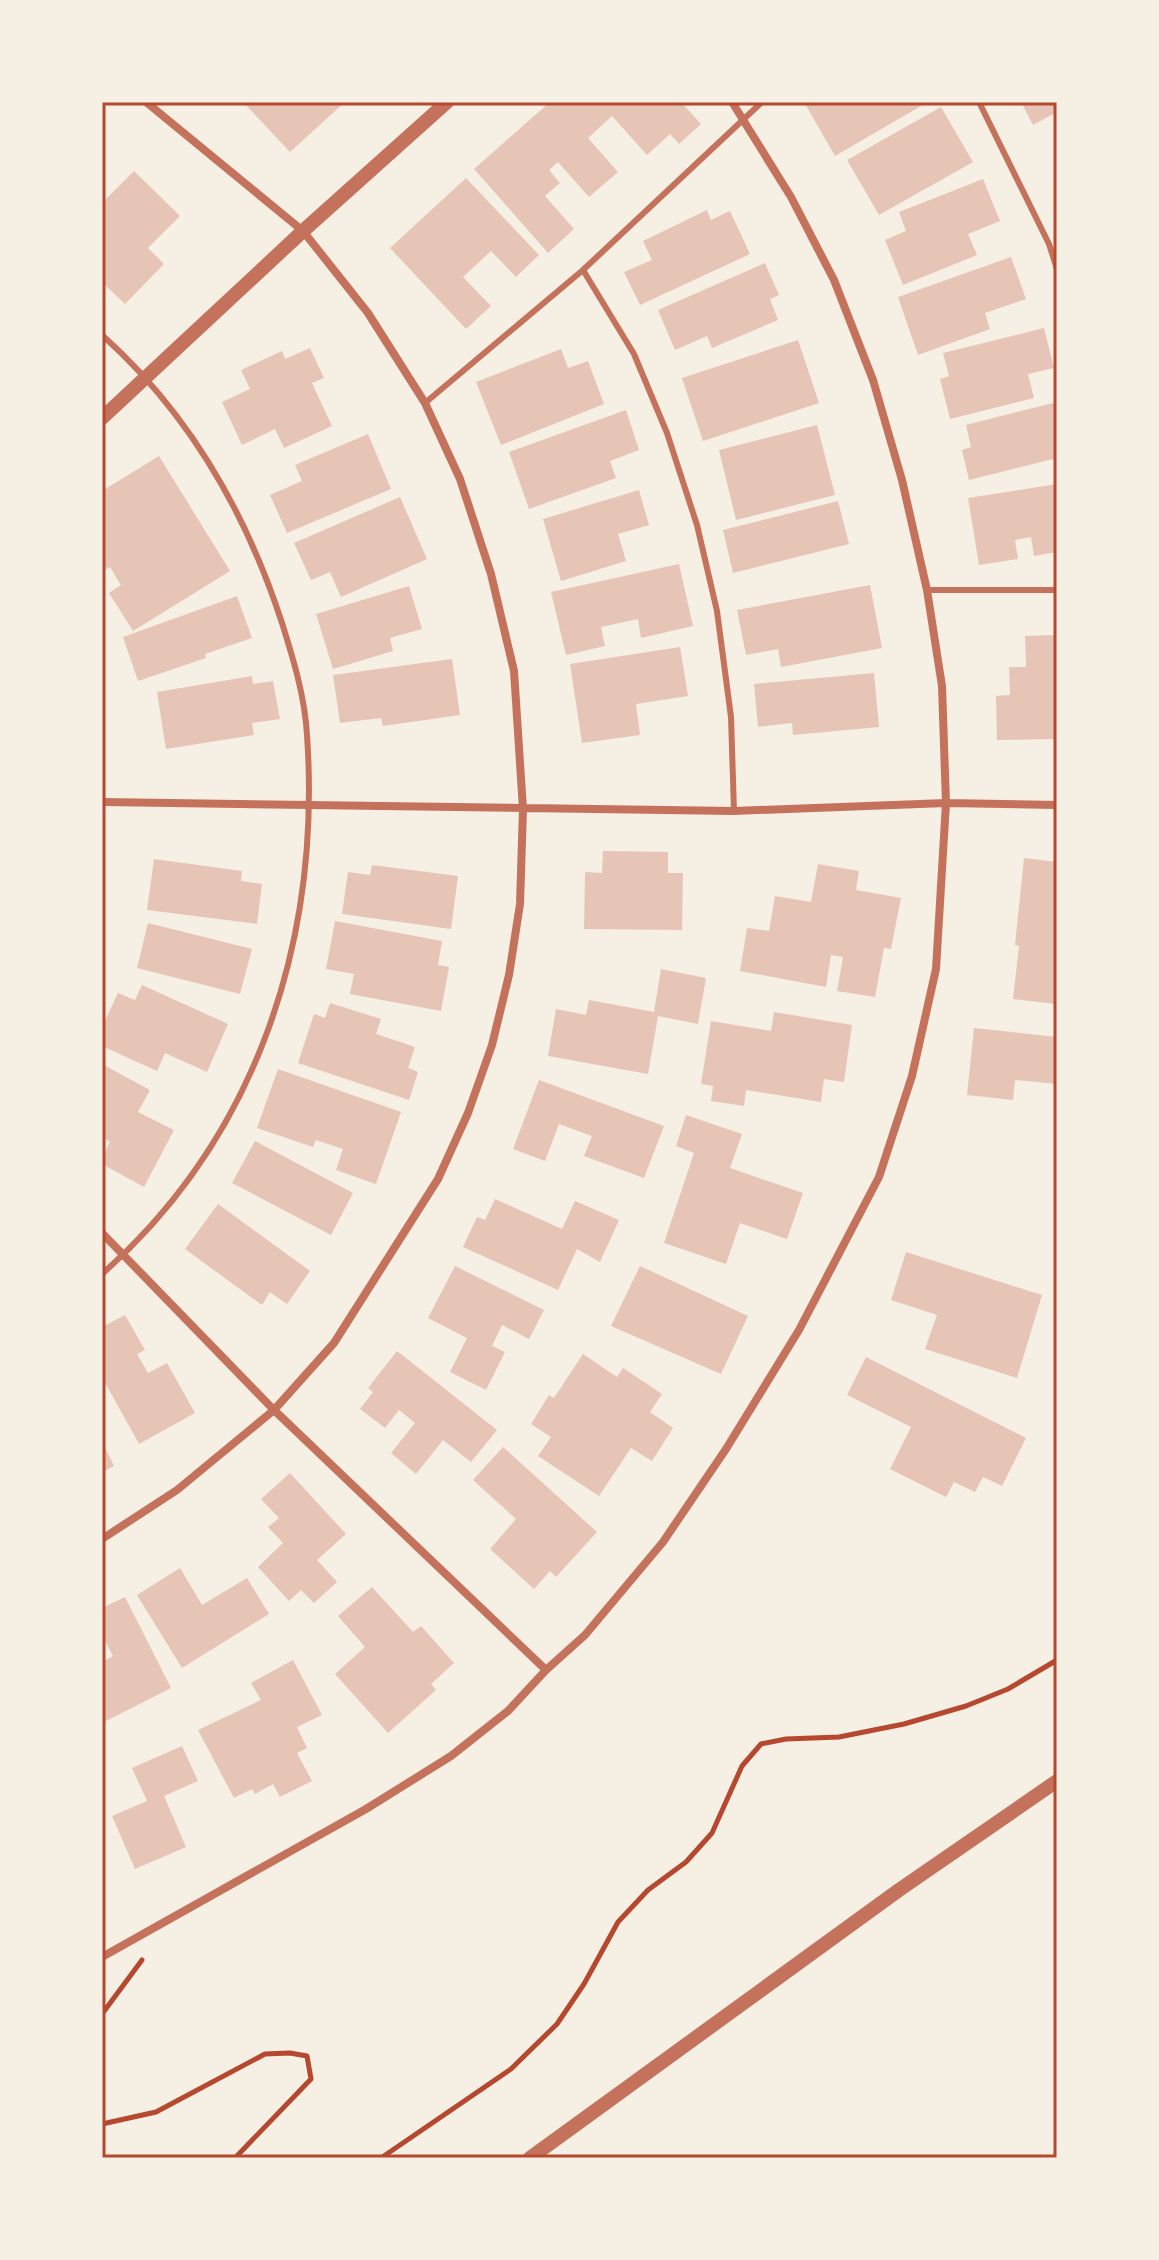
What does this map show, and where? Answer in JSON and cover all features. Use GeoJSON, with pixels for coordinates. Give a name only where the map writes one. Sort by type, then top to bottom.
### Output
{"type":"FeatureCollection","features":[{"type":"Feature","properties":{"kind":"street"},"geometry":{"type":"LineString","coordinates":[[102,418],[447,102]]}},
{"type":"Feature","properties":{"kind":"street"},"geometry":{"type":"LineString","coordinates":[[102,1957],[366,1809],[451,1756],[508,1711],[546,1670],[585,1635],[663,1542],[726,1449],[799,1330],[879,1177],[912,1076],[936,969],[946,803],[942,686],[927,590],[902,480],[873,380],[834,280],[791,197],[732,102]]}},
{"type":"Feature","properties":{"kind":"street"},"geometry":{"type":"LineString","coordinates":[[102,1539],[177,1490],[274,1410],[334,1343],[438,1179],[468,1113],[492,1045],[509,975],[520,904],[523,809],[514,671],[491,574],[460,479],[425,403],[368,313],[303,231],[153,104]]}},
{"type":"Feature","properties":{"kind":"street"},"geometry":{"type":"LineString","coordinates":[[102,802],[734,811],[946,803],[1057,805]]}},
{"type":"Feature","properties":{"kind":"street"},"geometry":{"type":"LineString","coordinates":[[102,1233],[274,1410],[546,1670]]}},
{"type":"Feature","properties":{"kind":"street"},"geometry":{"type":"LineString","coordinates":[[530,2158],[899,1890],[1057,1781]]}},
{"type":"Feature","properties":{"kind":"lane"},"geometry":{"type":"LineString","coordinates":[[425,403],[583,270],[762,102]]}},
{"type":"Feature","properties":{"kind":"lane"},"geometry":{"type":"LineString","coordinates":[[979,102],[1049,244],[1057,269]]}},
{"type":"Feature","properties":{"kind":"lane"},"geometry":{"type":"LineString","coordinates":[[583,270],[634,354],[667,433],[697,525],[717,611],[731,717],[734,811]]}},
{"type":"Feature","properties":{"kind":"lane"},"geometry":{"type":"LineString","coordinates":[[102,335],[146,377],[183,423],[242,520],[267,577],[300,690],[307,734],[308,854],[302,903],[281,995],[237,1102],[203,1160],[166,1208],[102,1274]]}},
{"type":"Feature","properties":{"kind":"lane"},"geometry":{"type":"LineString","coordinates":[[927,590],[1057,590]]}},
{"type":"Feature","properties":{"kind":"path"},"geometry":{"type":"LineString","coordinates":[[381,2158],[511,2069],[557,2024],[584,1984],[618,1922],[648,1890],[686,1862],[712,1833],[742,1766],[761,1744],[786,1739],[839,1737],[904,1724],[966,1706],[1008,1689],[1057,1660]]}},
{"type":"Feature","properties":{"kind":"path"},"geometry":{"type":"LineString","coordinates":[[102,2014],[157,1938],[157,1927]]}},
{"type":"Feature","properties":{"kind":"path"},"geometry":{"type":"LineString","coordinates":[[102,2124],[156,2112],[265,2054],[307,2056],[311,2079],[235,2158]]}},
{"type":"Feature","properties":{"kind":"building"},"geometry":{"type":"Polygon","coordinates":[[[243,102],[345,102],[290,152],[243,102]]]}},
{"type":"Feature","properties":{"kind":"building"},"geometry":{"type":"Polygon","coordinates":[[[550,102],[681,102],[701,124],[679,144],[670,134],[647,155],[612,116],[588,138],[618,172],[589,197],[558,162],[549,170],[560,183],[545,196],[574,229],[548,253],[474,169],[550,102]]]}},
{"type":"Feature","properties":{"kind":"building"},"geometry":{"type":"Polygon","coordinates":[[[804,102],[928,102],[835,156],[804,102]]]}},
{"type":"Feature","properties":{"kind":"building"},"geometry":{"type":"Polygon","coordinates":[[[1021,102],[1057,102],[1057,112],[1033,125],[1021,102]]]}},
{"type":"Feature","properties":{"kind":"building"},"geometry":{"type":"Polygon","coordinates":[[[941,107],[973,162],[879,215],[847,160],[941,107]]]}},
{"type":"Feature","properties":{"kind":"building"},"geometry":{"type":"Polygon","coordinates":[[[134,171],[180,216],[148,248],[164,264],[125,304],[102,282],[102,203],[134,171]]]}},
{"type":"Feature","properties":{"kind":"building"},"geometry":{"type":"Polygon","coordinates":[[[466,178],[539,255],[516,277],[491,251],[463,277],[491,306],[466,329],[390,248],[466,178]]]}},
{"type":"Feature","properties":{"kind":"building"},"geometry":{"type":"Polygon","coordinates":[[[983,179],[1000,221],[968,234],[977,255],[903,285],[885,240],[906,231],[899,212],[983,179]]]}},
{"type":"Feature","properties":{"kind":"building"},"geometry":{"type":"Polygon","coordinates":[[[707,210],[711,220],[730,211],[750,254],[640,305],[624,272],[652,260],[643,241],[707,210]]]}},
{"type":"Feature","properties":{"kind":"building"},"geometry":{"type":"Polygon","coordinates":[[[1011,257],[1026,299],[985,313],[990,329],[918,355],[898,297],[1011,257]]]}},
{"type":"Feature","properties":{"kind":"building"},"geometry":{"type":"Polygon","coordinates":[[[765,263],[779,295],[770,299],[778,320],[712,348],[707,336],[675,350],[658,310],[765,263]]]}},
{"type":"Feature","properties":{"kind":"building"},"geometry":{"type":"Polygon","coordinates":[[[1044,328],[1054,368],[1028,374],[1034,398],[950,419],[940,379],[949,376],[943,353],[1044,328]]]}},
{"type":"Feature","properties":{"kind":"building"},"geometry":{"type":"Polygon","coordinates":[[[798,340],[819,403],[703,441],[682,378],[798,340]]]}},
{"type":"Feature","properties":{"kind":"building"},"geometry":{"type":"Polygon","coordinates":[[[310,348],[324,378],[312,383],[332,426],[284,448],[275,429],[242,445],[222,402],[250,389],[241,370],[282,351],[285,359],[310,348]]]}},
{"type":"Feature","properties":{"kind":"building"},"geometry":{"type":"Polygon","coordinates":[[[561,349],[568,368],[588,361],[604,404],[501,445],[476,382],[561,349]]]}},
{"type":"Feature","properties":{"kind":"building"},"geometry":{"type":"Polygon","coordinates":[[[1057,402],[1057,458],[969,480],[962,450],[971,447],[966,425],[1057,402]]]}},
{"type":"Feature","properties":{"kind":"building"},"geometry":{"type":"Polygon","coordinates":[[[626,410],[639,450],[610,461],[616,478],[529,509],[509,452],[626,410]]]}},
{"type":"Feature","properties":{"kind":"building"},"geometry":{"type":"Polygon","coordinates":[[[817,425],[835,495],[736,520],[719,450],[817,425]]]}},
{"type":"Feature","properties":{"kind":"building"},"geometry":{"type":"Polygon","coordinates":[[[368,434],[391,489],[287,533],[270,495],[302,481],[295,465],[368,434]]]}},
{"type":"Feature","properties":{"kind":"building"},"geometry":{"type":"Polygon","coordinates":[[[159,456],[230,571],[133,631],[109,593],[121,585],[110,567],[102,571],[102,491],[159,456]]]}},
{"type":"Feature","properties":{"kind":"building"},"geometry":{"type":"Polygon","coordinates":[[[1057,484],[1057,552],[1034,556],[1031,537],[1015,540],[1018,559],[979,565],[968,498],[1057,484]]]}},
{"type":"Feature","properties":{"kind":"building"},"geometry":{"type":"Polygon","coordinates":[[[639,490],[649,525],[618,534],[626,561],[561,581],[543,519],[639,490]]]}},
{"type":"Feature","properties":{"kind":"building"},"geometry":{"type":"Polygon","coordinates":[[[400,497],[427,559],[341,597],[330,572],[311,580],[294,543],[400,497]]]}},
{"type":"Feature","properties":{"kind":"building"},"geometry":{"type":"Polygon","coordinates":[[[838,501],[849,544],[733,573],[723,530],[838,501]]]}},
{"type":"Feature","properties":{"kind":"building"},"geometry":{"type":"Polygon","coordinates":[[[679,564],[693,626],[641,638],[638,619],[601,627],[605,646],[566,655],[551,592],[679,564]]]}},
{"type":"Feature","properties":{"kind":"building"},"geometry":{"type":"Polygon","coordinates":[[[870,585],[882,648],[781,667],[778,649],[746,655],[737,610],[870,585]]]}},
{"type":"Feature","properties":{"kind":"building"},"geometry":{"type":"Polygon","coordinates":[[[409,586],[422,629],[390,638],[393,651],[333,669],[316,614],[409,586]]]}},
{"type":"Feature","properties":{"kind":"building"},"geometry":{"type":"Polygon","coordinates":[[[237,596],[252,638],[205,654],[206,658],[138,681],[123,637],[237,596]]]}},
{"type":"Feature","properties":{"kind":"building"},"geometry":{"type":"Polygon","coordinates":[[[1057,635],[1057,739],[997,740],[996,696],[1010,695],[1009,667],[1026,667],[1025,636],[1057,635]]]}},
{"type":"Feature","properties":{"kind":"building"},"geometry":{"type":"Polygon","coordinates":[[[680,647],[688,696],[636,704],[640,735],[582,743],[570,664],[680,647]]]}},
{"type":"Feature","properties":{"kind":"building"},"geometry":{"type":"Polygon","coordinates":[[[452,659],[460,715],[383,726],[381,718],[340,723],[333,675],[452,659]]]}},
{"type":"Feature","properties":{"kind":"building"},"geometry":{"type":"Polygon","coordinates":[[[874,673],[879,727],[793,735],[792,723],[758,727],[754,684],[874,673]]]}},
{"type":"Feature","properties":{"kind":"building"},"geometry":{"type":"Polygon","coordinates":[[[252,676],[253,684],[273,681],[280,719],[252,723],[254,735],[166,749],[157,692],[252,676]]]}},
{"type":"Feature","properties":{"kind":"building"},"geometry":{"type":"Polygon","coordinates":[[[603,851],[668,852],[668,873],[683,873],[682,930],[584,929],[585,872],[602,873],[603,851]]]}},
{"type":"Feature","properties":{"kind":"building"},"geometry":{"type":"Polygon","coordinates":[[[1024,858],[1057,862],[1055,1004],[1013,999],[1024,858]]]}},
{"type":"Feature","properties":{"kind":"building"},"geometry":{"type":"Polygon","coordinates":[[[154,859],[242,871],[241,881],[262,884],[257,924],[147,910],[154,859]]]}},
{"type":"Feature","properties":{"kind":"building"},"geometry":{"type":"Polygon","coordinates":[[[818,864],[859,871],[856,890],[901,898],[891,949],[884,948],[875,997],[837,991],[843,957],[831,955],[826,987],[740,971],[747,928],[769,931],[775,896],[811,902],[818,864]]]}},
{"type":"Feature","properties":{"kind":"building"},"geometry":{"type":"Polygon","coordinates":[[[372,865],[458,876],[451,929],[342,914],[348,872],[370,875],[372,865]]]}},
{"type":"Feature","properties":{"kind":"building"},"geometry":{"type":"Polygon","coordinates":[[[335,921],[442,941],[438,965],[449,967],[441,1011],[350,994],[354,974],[326,969],[335,921]]]}},
{"type":"Feature","properties":{"kind":"building"},"geometry":{"type":"Polygon","coordinates":[[[148,923],[252,949],[240,994],[137,968],[148,923]]]}},
{"type":"Feature","properties":{"kind":"building"},"geometry":{"type":"Polygon","coordinates":[[[661,969],[706,978],[698,1024],[658,1016],[648,1074],[548,1056],[556,1009],[586,1015],[589,1000],[654,1012],[661,969]]]}},
{"type":"Feature","properties":{"kind":"building"},"geometry":{"type":"Polygon","coordinates":[[[142,985],[228,1024],[207,1072],[165,1053],[157,1071],[102,1046],[102,1027],[118,993],[135,1000],[142,985]]]}},
{"type":"Feature","properties":{"kind":"building"},"geometry":{"type":"Polygon","coordinates":[[[330,1003],[381,1019],[376,1034],[415,1047],[408,1068],[418,1072],[409,1100],[298,1063],[314,1014],[325,1018],[330,1003]]]}},
{"type":"Feature","properties":{"kind":"building"},"geometry":{"type":"Polygon","coordinates":[[[774,1012],[852,1025],[844,1082],[824,1079],[821,1102],[746,1090],[744,1106],[711,1101],[713,1086],[701,1084],[711,1021],[771,1031],[774,1012]]]}},
{"type":"Feature","properties":{"kind":"building"},"geometry":{"type":"Polygon","coordinates":[[[974,1028],[1057,1037],[1057,1084],[1015,1080],[1013,1100],[967,1095],[974,1028]]]}},
{"type":"Feature","properties":{"kind":"building"},"geometry":{"type":"Polygon","coordinates":[[[102,1064],[150,1090],[138,1112],[174,1130],[144,1187],[102,1164],[110,1142],[102,1137],[102,1064]]]}},
{"type":"Feature","properties":{"kind":"building"},"geometry":{"type":"Polygon","coordinates":[[[278,1069],[401,1112],[376,1184],[336,1170],[343,1149],[316,1140],[313,1147],[257,1128],[278,1069]]]}},
{"type":"Feature","properties":{"kind":"building"},"geometry":{"type":"Polygon","coordinates":[[[539,1080],[664,1126],[644,1178],[584,1156],[592,1136],[559,1124],[545,1161],[513,1149],[539,1080]]]}},
{"type":"Feature","properties":{"kind":"building"},"geometry":{"type":"Polygon","coordinates":[[[686,1115],[742,1134],[730,1168],[803,1193],[787,1239],[740,1223],[726,1264],[664,1243],[694,1153],[676,1146],[686,1115]]]}},
{"type":"Feature","properties":{"kind":"building"},"geometry":{"type":"Polygon","coordinates":[[[255,1141],[353,1193],[331,1235],[232,1183],[255,1141]]]}},
{"type":"Feature","properties":{"kind":"building"},"geometry":{"type":"Polygon","coordinates":[[[495,1199],[562,1229],[575,1201],[619,1220],[600,1262],[577,1249],[558,1290],[463,1247],[477,1217],[485,1220],[495,1199]]]}},
{"type":"Feature","properties":{"kind":"building"},"geometry":{"type":"Polygon","coordinates":[[[218,1204],[310,1271],[287,1304],[270,1292],[262,1305],[185,1249],[218,1204]]]}},
{"type":"Feature","properties":{"kind":"building"},"geometry":{"type":"Polygon","coordinates":[[[906,1252],[1042,1295],[1017,1378],[925,1349],[937,1315],[891,1300],[906,1252]]]}},
{"type":"Feature","properties":{"kind":"building"},"geometry":{"type":"Polygon","coordinates":[[[455,1266],[544,1310],[529,1339],[502,1325],[492,1346],[505,1352],[486,1390],[450,1372],[467,1338],[428,1318],[455,1266]]]}},
{"type":"Feature","properties":{"kind":"building"},"geometry":{"type":"Polygon","coordinates":[[[640,1266],[748,1316],[721,1374],[611,1326],[640,1266]]]}},
{"type":"Feature","properties":{"kind":"building"},"geometry":{"type":"Polygon","coordinates":[[[125,1315],[145,1350],[137,1354],[148,1373],[167,1363],[195,1413],[139,1444],[102,1377],[102,1327],[125,1315]]]}},
{"type":"Feature","properties":{"kind":"building"},"geometry":{"type":"Polygon","coordinates":[[[397,1351],[497,1430],[471,1462],[443,1440],[416,1474],[391,1453],[415,1423],[399,1410],[385,1428],[360,1409],[373,1392],[368,1388],[397,1351]]]}},
{"type":"Feature","properties":{"kind":"building"},"geometry":{"type":"Polygon","coordinates":[[[583,1354],[617,1377],[623,1368],[662,1394],[650,1412],[673,1428],[652,1461],[631,1448],[599,1496],[538,1456],[551,1437],[531,1424],[549,1395],[554,1398],[583,1354]]]}},
{"type":"Feature","properties":{"kind":"building"},"geometry":{"type":"Polygon","coordinates":[[[866,1357],[1026,1438],[1002,1486],[983,1477],[975,1492],[954,1482],[946,1497],[890,1469],[911,1427],[847,1395],[866,1357]]]}},
{"type":"Feature","properties":{"kind":"building"},"geometry":{"type":"Polygon","coordinates":[[[102,1441],[114,1466],[102,1472],[102,1441]]]}},
{"type":"Feature","properties":{"kind":"building"},"geometry":{"type":"Polygon","coordinates":[[[503,1447],[597,1532],[556,1577],[550,1571],[534,1589],[490,1549],[516,1519],[473,1480],[503,1447]]]}},
{"type":"Feature","properties":{"kind":"building"},"geometry":{"type":"Polygon","coordinates":[[[290,1473],[346,1534],[317,1560],[337,1582],[314,1603],[301,1590],[289,1601],[258,1567],[283,1543],[268,1527],[279,1518],[261,1499],[290,1473]]]}},
{"type":"Feature","properties":{"kind":"building"},"geometry":{"type":"Polygon","coordinates":[[[180,1568],[202,1605],[247,1578],[269,1614],[182,1668],[137,1595],[180,1568]]]}},
{"type":"Feature","properties":{"kind":"building"},"geometry":{"type":"Polygon","coordinates":[[[372,1587],[413,1632],[421,1626],[454,1663],[431,1684],[436,1690],[388,1733],[335,1674],[365,1647],[338,1616],[372,1587]]]}},
{"type":"Feature","properties":{"kind":"building"},"geometry":{"type":"Polygon","coordinates":[[[125,1597],[171,1688],[102,1723],[102,1662],[113,1656],[102,1635],[102,1608],[125,1597]]]}},
{"type":"Feature","properties":{"kind":"building"},"geometry":{"type":"Polygon","coordinates":[[[293,1660],[322,1715],[297,1727],[307,1748],[297,1753],[312,1781],[280,1797],[273,1784],[255,1794],[252,1789],[234,1798],[198,1730],[261,1700],[251,1683],[293,1660]]]}},
{"type":"Feature","properties":{"kind":"building"},"geometry":{"type":"Polygon","coordinates":[[[182,1746],[198,1781],[164,1796],[186,1847],[135,1869],[112,1816],[147,1801],[132,1768],[182,1746]]]}}]}
